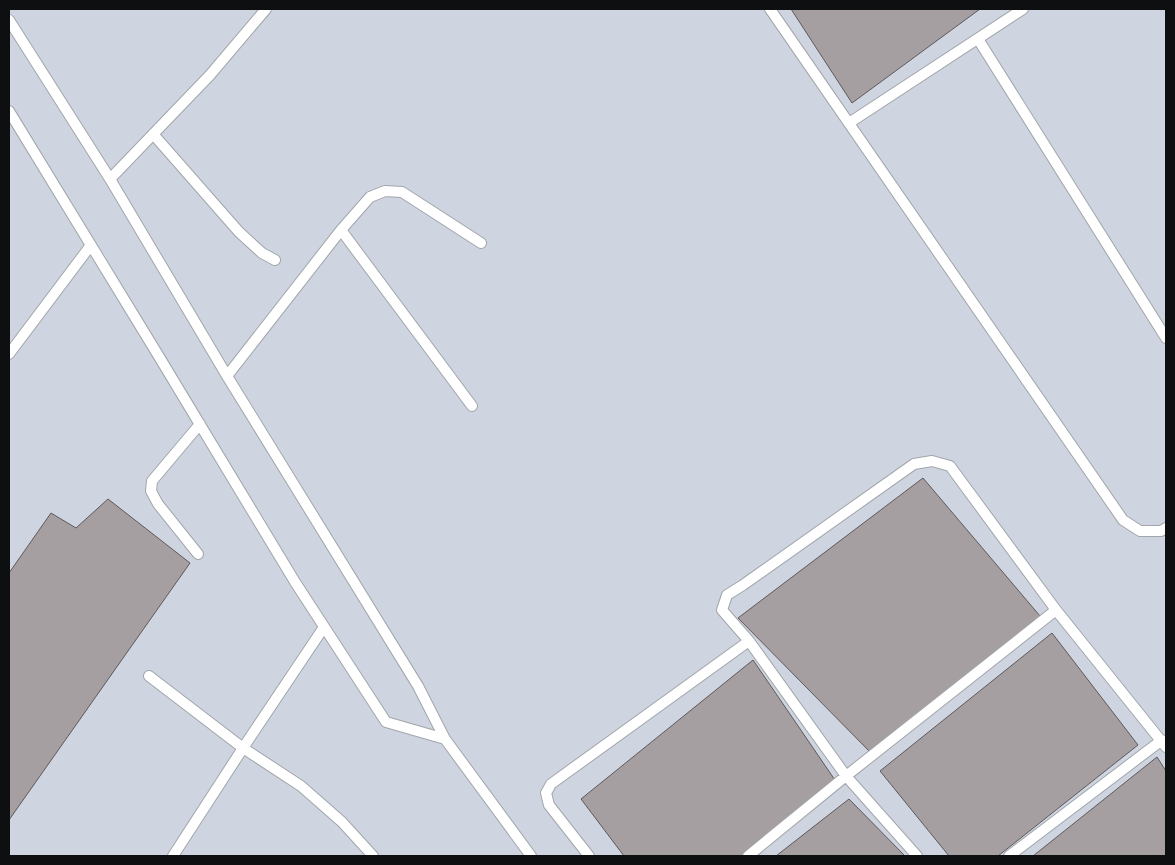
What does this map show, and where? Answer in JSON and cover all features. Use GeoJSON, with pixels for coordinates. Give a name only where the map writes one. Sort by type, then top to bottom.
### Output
{"type":"FeatureCollection","features":[{"type":"Feature","properties":{"kind":"lane"},"geometry":{"type":"LineString","coordinates":[[110,179],[210,75],[266,9]]}},
{"type":"Feature","properties":{"kind":"lane"},"geometry":{"type":"LineString","coordinates":[[770,9],[1123,520],[1140,531],[1161,531],[1166,528]]}},
{"type":"Feature","properties":{"kind":"lane"},"geometry":{"type":"LineString","coordinates":[[849,123],[1023,9]]}},
{"type":"Feature","properties":{"kind":"lane"},"geometry":{"type":"LineString","coordinates":[[9,20],[110,179],[227,376],[418,686],[445,739],[531,856]]}},
{"type":"Feature","properties":{"kind":"lane"},"geometry":{"type":"LineString","coordinates":[[978,39],[1166,338]]}},
{"type":"Feature","properties":{"kind":"lane"},"geometry":{"type":"LineString","coordinates":[[9,111],[295,582],[386,722],[445,739]]}},
{"type":"Feature","properties":{"kind":"lane"},"geometry":{"type":"LineString","coordinates":[[153,134],[239,232],[262,253],[275,260]]}},
{"type":"Feature","properties":{"kind":"lane"},"geometry":{"type":"LineString","coordinates":[[227,376],[341,230],[370,197],[385,191],[402,192],[481,243]]}},
{"type":"Feature","properties":{"kind":"lane"},"geometry":{"type":"LineString","coordinates":[[341,230],[472,406]]}},
{"type":"Feature","properties":{"kind":"lane"},"geometry":{"type":"LineString","coordinates":[[9,354],[91,245]]}},
{"type":"Feature","properties":{"kind":"lane"},"geometry":{"type":"LineString","coordinates":[[198,554],[158,504],[151,491],[152,480],[200,424]]}},
{"type":"Feature","properties":{"kind":"lane"},"geometry":{"type":"LineString","coordinates":[[917,856],[846,776],[749,641],[722,610],[727,595],[914,464],[932,461],[950,466],[1056,610],[1164,744],[1009,856]]}},
{"type":"Feature","properties":{"kind":"lane"},"geometry":{"type":"LineString","coordinates":[[748,856],[1056,610]]}},
{"type":"Feature","properties":{"kind":"lane"},"geometry":{"type":"LineString","coordinates":[[173,856],[324,626]]}},
{"type":"Feature","properties":{"kind":"lane"},"geometry":{"type":"LineString","coordinates":[[589,856],[549,805],[546,793],[551,784],[749,641]]}},
{"type":"Feature","properties":{"kind":"lane"},"geometry":{"type":"LineString","coordinates":[[149,676],[243,748],[301,786],[342,822],[373,856]]}},
{"type":"Feature","properties":{"kind":"shaded area"},"geometry":{"type":"Polygon","coordinates":[[[9,9],[1166,9],[1166,856],[9,856],[9,9]]]}},
{"type":"Feature","properties":{"kind":"building"},"geometry":{"type":"Polygon","coordinates":[[[791,9],[980,9],[852,103],[791,9]]]}},
{"type":"Feature","properties":{"kind":"building"},"geometry":{"type":"Polygon","coordinates":[[[923,478],[1040,616],[872,754],[738,618],[923,478]]]}},
{"type":"Feature","properties":{"kind":"building"},"geometry":{"type":"Polygon","coordinates":[[[108,499],[190,563],[9,820],[9,573],[51,513],[76,528],[108,499]]]}},
{"type":"Feature","properties":{"kind":"building"},"geometry":{"type":"Polygon","coordinates":[[[1052,633],[1138,745],[998,856],[949,856],[880,771],[1052,633]]]}},
{"type":"Feature","properties":{"kind":"building"},"geometry":{"type":"Polygon","coordinates":[[[753,660],[837,783],[745,856],[624,856],[581,799],[753,660]]]}},
{"type":"Feature","properties":{"kind":"building"},"geometry":{"type":"Polygon","coordinates":[[[1157,757],[1166,771],[1166,856],[1033,856],[1157,757]]]}},
{"type":"Feature","properties":{"kind":"building"},"geometry":{"type":"Polygon","coordinates":[[[849,799],[905,856],[776,856],[849,799]]]}}]}
